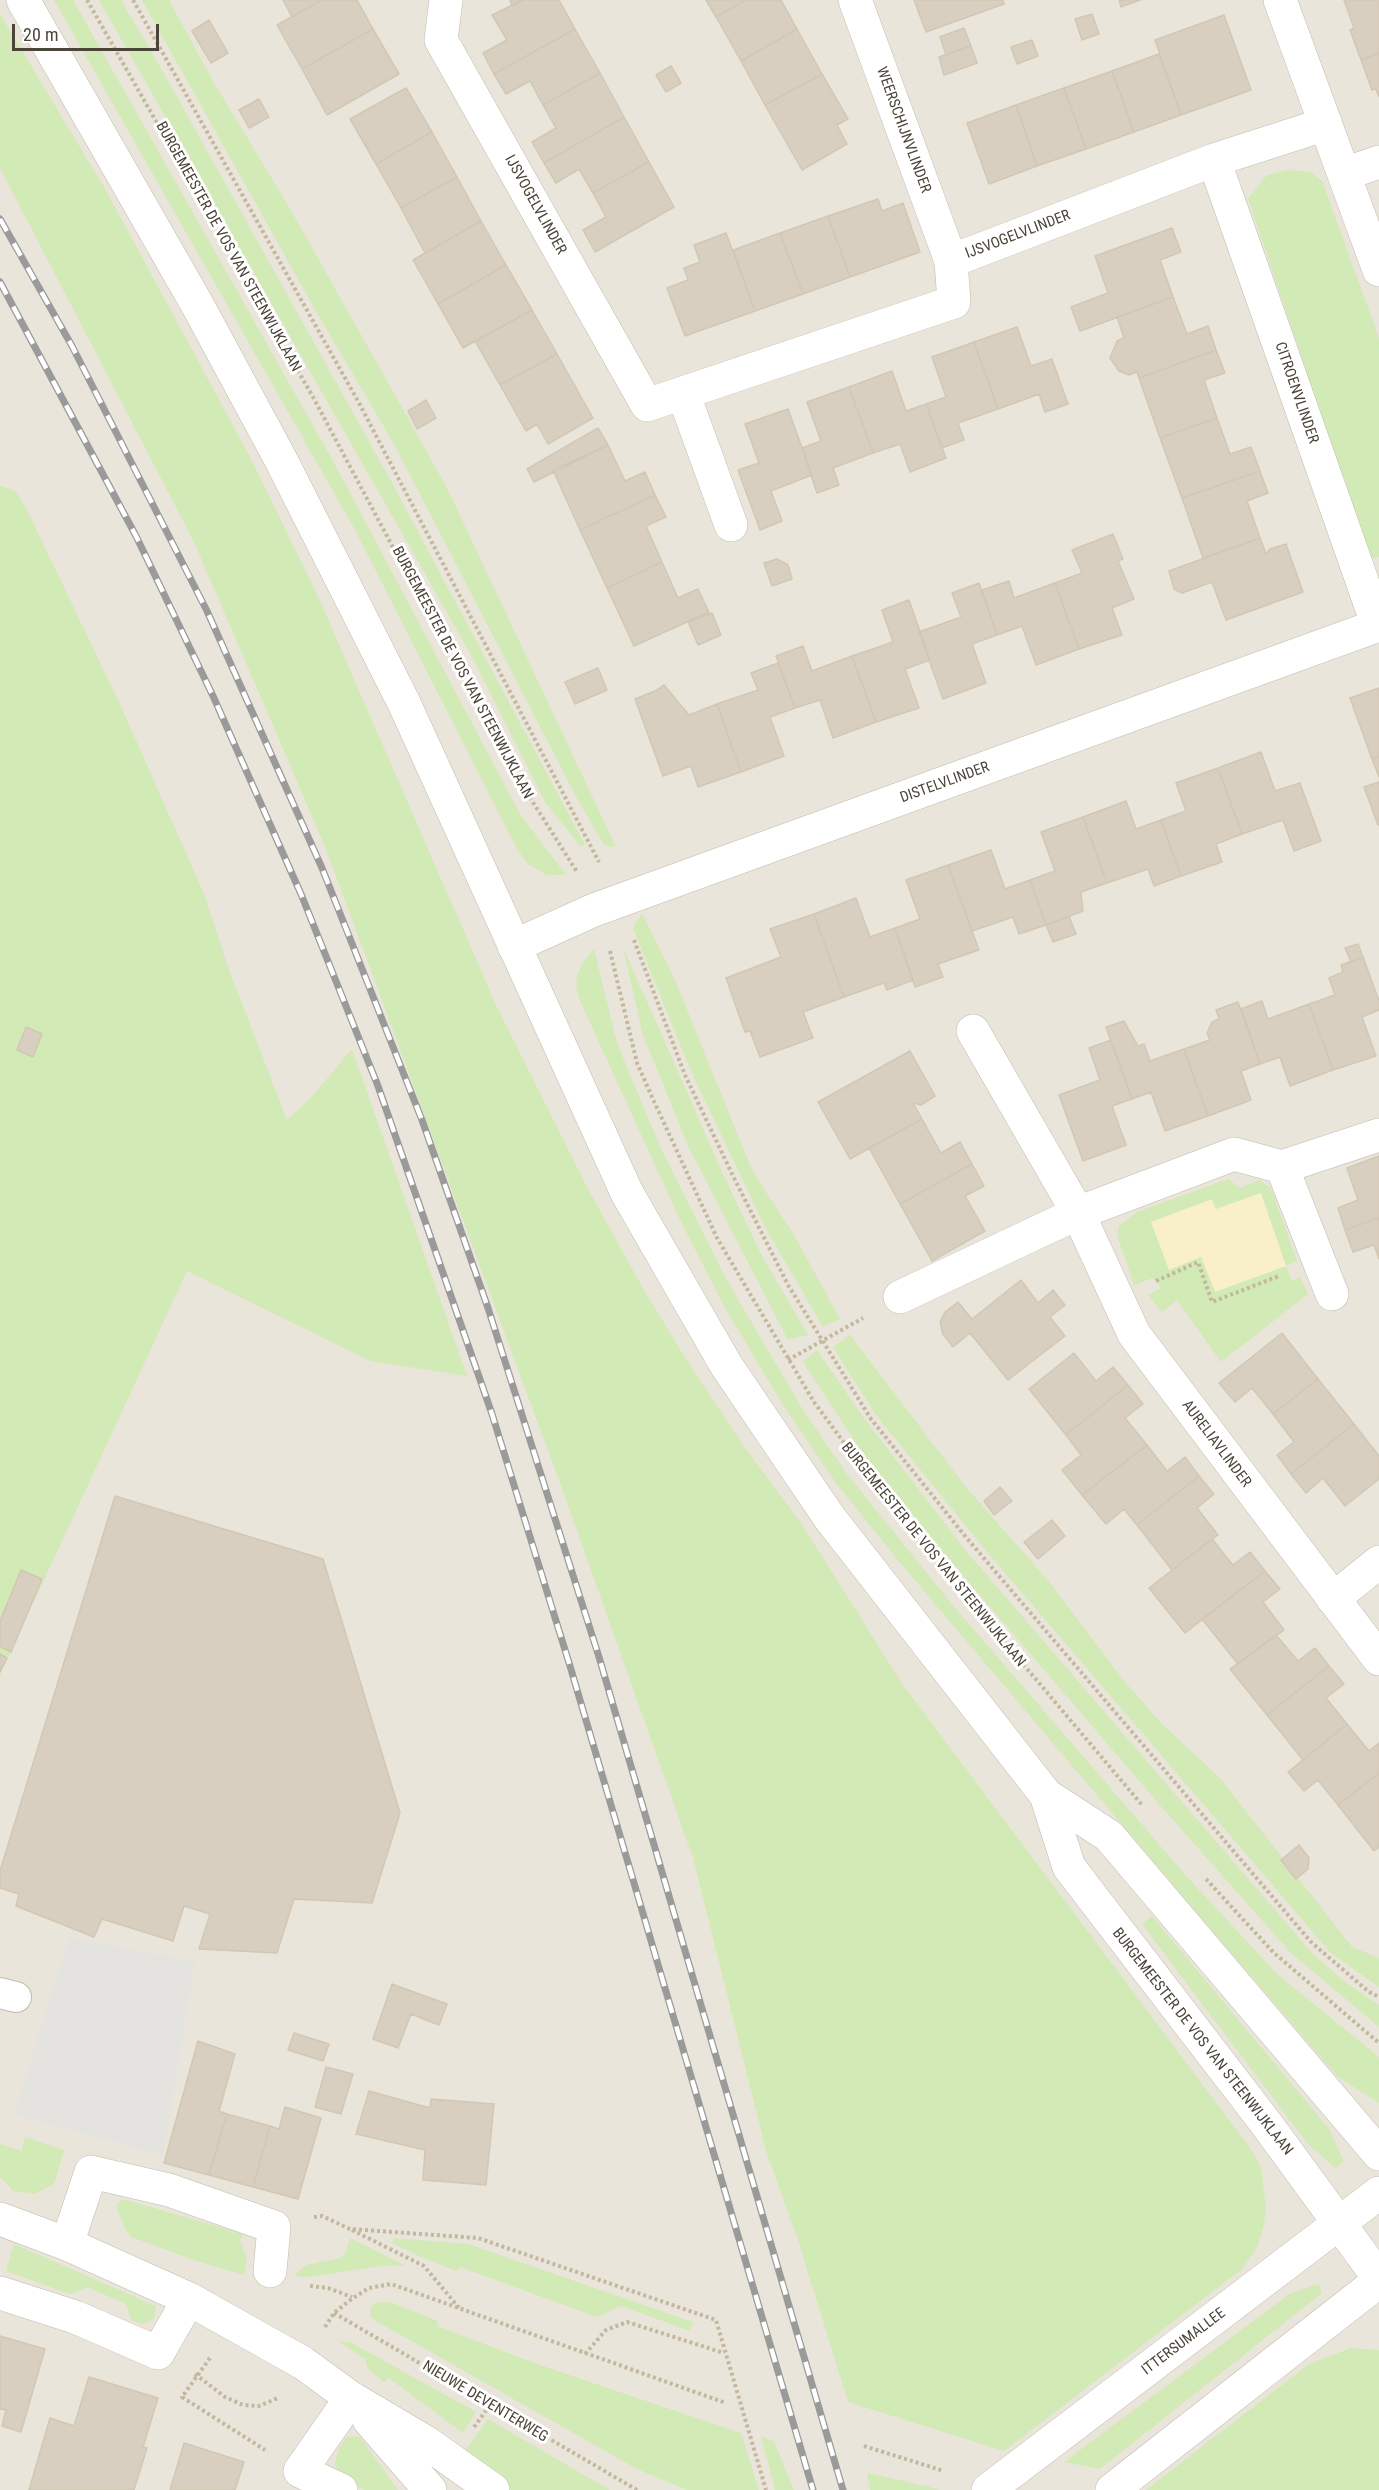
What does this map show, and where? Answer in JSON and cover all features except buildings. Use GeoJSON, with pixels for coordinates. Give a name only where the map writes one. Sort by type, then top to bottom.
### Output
{"type":"FeatureCollection","features":[{"type":"Feature","properties":{"kind":"street","name":"BURGEMEESTER DE VOS VAN STEENWIJKLAAN"},"geometry":{"type":"LineString","coordinates":[[23,0],[198,306],[270,439],[404,703],[627,1193],[726,1365],[829,1517],[1046,1795],[1109,1836],[1379,2154]]}},
{"type":"Feature","properties":{"kind":"street","name":"IJSVOGELVLINDER"},"geometry":{"type":"LineString","coordinates":[[446,0],[441,40],[647,405],[954,302],[951,261],[1214,160],[1326,124]]}},
{"type":"Feature","properties":{"kind":"street","name":"WEERSCHIJNVLINDER"},"geometry":{"type":"LineString","coordinates":[[855,0],[951,261]]}},
{"type":"Feature","properties":{"kind":"street"},"geometry":{"type":"LineString","coordinates":[[1280,0],[1379,270]]}},
{"type":"Feature","properties":{"kind":"street","name":"CITROENVLINDER"},"geometry":{"type":"LineString","coordinates":[[1214,160],[1378,626]]}},
{"type":"Feature","properties":{"kind":"street"},"geometry":{"type":"LineString","coordinates":[[1344,174],[1379,162]]}},
{"type":"Feature","properties":{"kind":"street"},"geometry":{"type":"LineString","coordinates":[[683,393],[731,525]]}},
{"type":"Feature","properties":{"kind":"street","name":"DISTELVLINDER"},"geometry":{"type":"LineString","coordinates":[[514,946],[607,906],[1378,626]]}},
{"type":"Feature","properties":{"kind":"street","name":"AURELIAVLINDER"},"geometry":{"type":"LineString","coordinates":[[973,1031],[1078,1214],[1134,1334],[1379,1659]]}},
{"type":"Feature","properties":{"kind":"street"},"geometry":{"type":"LineString","coordinates":[[900,1298],[1078,1214],[1234,1154],[1282,1167],[1379,1136]]}},
{"type":"Feature","properties":{"kind":"street"},"geometry":{"type":"LineString","coordinates":[[1282,1167],[1332,1293]]}},
{"type":"Feature","properties":{"kind":"street"},"geometry":{"type":"LineString","coordinates":[[1333,1599],[1379,1562]]}},
{"type":"Feature","properties":{"kind":"street","name":"BURGEMEESTER DE VOS VAN STEENWIJKLAAN"},"geometry":{"type":"LineString","coordinates":[[1046,1795],[1069,1867],[1268,2126],[1379,2279]]}},
{"type":"Feature","properties":{"kind":"street"},"geometry":{"type":"LineString","coordinates":[[67,2244],[91,2172],[169,2190],[274,2228],[270,2271]]}},
{"type":"Feature","properties":{"kind":"street","name":"ITTERSUMALLEE"},"geometry":{"type":"LineString","coordinates":[[988,2490],[1379,2193]]}},
{"type":"Feature","properties":{"kind":"street"},"geometry":{"type":"LineString","coordinates":[[0,2219],[67,2244],[189,2299],[303,2363],[351,2398],[427,2443],[493,2490]]}},
{"type":"Feature","properties":{"kind":"street"},"geometry":{"type":"LineString","coordinates":[[1112,2490],[1379,2279]]}},
{"type":"Feature","properties":{"kind":"street"},"geometry":{"type":"LineString","coordinates":[[0,2293],[75,2317],[158,2354],[189,2299]]}},
{"type":"Feature","properties":{"kind":"street"},"geometry":{"type":"LineString","coordinates":[[341,2490],[300,2470],[351,2398]]}},
{"type":"Feature","properties":{"kind":"street"},"geometry":{"type":"LineString","coordinates":[[351,2398],[430,2490]]}},
{"type":"Feature","properties":{"kind":"path","name":"BURGEMEESTER DE VOS VAN STEENWIJKLAAN"},"geometry":{"type":"LineString","coordinates":[[87,0],[313,397],[505,758],[533,805],[574,865],[607,906],[612,956],[637,1063],[717,1238],[788,1360],[842,1444],[898,1516],[1147,1811]]}},
{"type":"Feature","properties":{"kind":"path"},"geometry":{"type":"LineString","coordinates":[[133,0],[359,403],[607,906],[685,1076],[788,1285],[821,1341],[871,1419],[995,1572],[1311,1942],[1369,1992],[1379,1997]]}},
{"type":"Feature","properties":{"kind":"path"},"geometry":{"type":"LineString","coordinates":[[1117,1299],[1198,1262],[1212,1302],[1319,1260]]}},
{"type":"Feature","properties":{"kind":"path"},"geometry":{"type":"LineString","coordinates":[[788,1360],[900,1298]]}},
{"type":"Feature","properties":{"kind":"path"},"geometry":{"type":"LineString","coordinates":[[1204,1877],[1273,1952],[1379,2043]]}},
{"type":"Feature","properties":{"kind":"path"},"geometry":{"type":"LineString","coordinates":[[274,2228],[322,2216],[424,2266],[460,2309],[726,2403]]}},
{"type":"Feature","properties":{"kind":"path"},"geometry":{"type":"LineString","coordinates":[[350,2229],[478,2238],[716,2320],[766,2490]]}},
{"type":"Feature","properties":{"kind":"path","name":"NIEUWE DEVENTERWEG"},"geometry":{"type":"LineString","coordinates":[[460,2309],[392,2284],[369,2288],[334,2313],[637,2490]]}},
{"type":"Feature","properties":{"kind":"path"},"geometry":{"type":"LineString","coordinates":[[585,2354],[606,2330],[627,2322],[725,2353]]}},
{"type":"Feature","properties":{"kind":"path"},"geometry":{"type":"LineString","coordinates":[[232,2323],[183,2397],[300,2470]]}},
{"type":"Feature","properties":{"kind":"path"},"geometry":{"type":"LineString","coordinates":[[864,2446],[944,2471]]}},
{"type":"Feature","properties":{"kind":"shaded area"},"geometry":{"type":"Polygon","coordinates":[[[0,0],[1379,0],[1379,2490],[0,2490],[0,0]]]}},
{"type":"Feature","properties":{"kind":"shaded area"},"geometry":{"type":"Polygon","coordinates":[[[69,1938],[195,1961],[163,2155],[14,2115],[69,1938]]]}},
{"type":"Feature","properties":{"kind":"green space"},"geometry":{"type":"Polygon","coordinates":[[[54,0],[73,0],[338,470],[520,814],[566,875],[547,875],[529,865],[517,849],[354,528],[54,0]]]}},
{"type":"Feature","properties":{"kind":"green space"},"geometry":{"type":"Polygon","coordinates":[[[99,0],[121,0],[166,77],[391,481],[585,845],[580,846],[545,802],[470,653],[99,0]]]}},
{"type":"Feature","properties":{"kind":"green space"},"geometry":{"type":"Polygon","coordinates":[[[142,0],[169,0],[213,81],[289,207],[386,379],[448,490],[616,847],[605,846],[580,804],[394,444],[317,313],[142,0]]]}},
{"type":"Feature","properties":{"kind":"green space"},"geometry":{"type":"Polygon","coordinates":[[[0,14],[104,187],[250,457],[316,592],[496,1005],[586,1185],[641,1285],[686,1359],[744,1446],[803,1526],[901,1682],[1251,2149],[1261,2167],[1266,2209],[1264,2224],[1257,2248],[1242,2269],[1004,2451],[848,2402],[798,2240],[766,2151],[693,1858],[563,1491],[326,849],[194,542],[0,168],[0,14]]]}},
{"type":"Feature","properties":{"kind":"green space"},"geometry":{"type":"Polygon","coordinates":[[[1288,170],[1310,172],[1322,181],[1379,338],[1379,557],[1370,558],[1248,199],[1267,175],[1288,170]]]}},
{"type":"Feature","properties":{"kind":"green space"},"geometry":{"type":"Polygon","coordinates":[[[0,486],[14,490],[24,504],[119,702],[205,896],[229,970],[287,1120],[309,1100],[352,1049],[467,1376],[370,1361],[187,1271],[0,1675],[0,486]]]}},
{"type":"Feature","properties":{"kind":"green space"},"geometry":{"type":"Polygon","coordinates":[[[642,913],[674,978],[753,1172],[794,1235],[840,1319],[823,1327],[765,1227],[690,1069],[633,928],[642,913]]]}},
{"type":"Feature","properties":{"kind":"green space"},"geometry":{"type":"Polygon","coordinates":[[[623,947],[723,1174],[762,1256],[808,1335],[788,1340],[688,1146],[642,1032],[623,947]]]}},
{"type":"Feature","properties":{"kind":"green space"},"geometry":{"type":"Polygon","coordinates":[[[594,949],[617,1043],[658,1142],[725,1277],[803,1410],[847,1474],[950,1602],[1188,1878],[1278,1975],[1379,2057],[1379,2103],[1338,2077],[897,1559],[836,1483],[783,1405],[723,1304],[682,1224],[580,1001],[576,987],[577,976],[582,964],[594,949]]]}},
{"type":"Feature","properties":{"kind":"green space"},"geometry":{"type":"Polygon","coordinates":[[[1228,1179],[1240,1188],[1259,1180],[1271,1188],[1297,1261],[1286,1266],[1292,1281],[1300,1277],[1308,1294],[1221,1362],[1177,1300],[1162,1312],[1148,1295],[1161,1288],[1153,1278],[1134,1285],[1117,1235],[1119,1226],[1137,1212],[1228,1179]]]}},
{"type":"Feature","properties":{"kind":"green space"},"geometry":{"type":"Polygon","coordinates":[[[850,1335],[965,1486],[1051,1584],[1125,1682],[1162,1724],[1220,1778],[1352,1947],[1379,1958],[1379,1987],[1331,1953],[983,1547],[876,1415],[833,1347],[850,1335]]]}},
{"type":"Feature","properties":{"kind":"green space"},"geometry":{"type":"Polygon","coordinates":[[[817,1350],[863,1417],[966,1551],[1312,1953],[1344,1981],[1379,2005],[1379,2027],[1291,1953],[1159,1804],[926,1532],[861,1451],[803,1362],[817,1350]]]}},
{"type":"Feature","properties":{"kind":"green space"},"geometry":{"type":"Polygon","coordinates":[[[1152,1916],[1329,2129],[1344,2162],[1335,2168],[1308,2144],[1142,1924],[1152,1916]]]}},
{"type":"Feature","properties":{"kind":"green space"},"geometry":{"type":"Polygon","coordinates":[[[25,2137],[64,2150],[54,2184],[35,2194],[13,2191],[0,2177],[0,2144],[22,2151],[25,2137]]]}},
{"type":"Feature","properties":{"kind":"green space"},"geometry":{"type":"Polygon","coordinates":[[[123,2199],[243,2234],[240,2240],[247,2260],[244,2275],[131,2237],[124,2227],[116,2205],[123,2199]]]}},
{"type":"Feature","properties":{"kind":"green space"},"geometry":{"type":"Polygon","coordinates":[[[350,2238],[406,2266],[381,2266],[307,2277],[294,2276],[306,2265],[340,2258],[346,2252],[350,2238]]]}},
{"type":"Feature","properties":{"kind":"green space"},"geometry":{"type":"Polygon","coordinates":[[[394,2238],[468,2244],[693,2322],[690,2331],[621,2306],[597,2317],[460,2267],[456,2271],[392,2243],[394,2238]]]}},
{"type":"Feature","properties":{"kind":"green space"},"geometry":{"type":"Polygon","coordinates":[[[14,2244],[156,2306],[154,2319],[142,2324],[131,2320],[126,2304],[87,2287],[70,2294],[6,2271],[14,2244]]]}},
{"type":"Feature","properties":{"kind":"green space"},"geometry":{"type":"Polygon","coordinates":[[[1319,2284],[1322,2293],[1100,2469],[1064,2462],[1291,2293],[1319,2284]]]}},
{"type":"Feature","properties":{"kind":"green space"},"geometry":{"type":"Polygon","coordinates":[[[390,2302],[438,2321],[437,2326],[540,2365],[741,2433],[759,2490],[687,2490],[637,2469],[376,2321],[370,2316],[372,2305],[390,2302]]]}},
{"type":"Feature","properties":{"kind":"green space"},"geometry":{"type":"Polygon","coordinates":[[[338,2341],[350,2342],[476,2412],[463,2433],[389,2378],[384,2382],[368,2369],[365,2359],[338,2341]]]}},
{"type":"Feature","properties":{"kind":"green space"},"geometry":{"type":"Polygon","coordinates":[[[1351,2348],[1379,2350],[1379,2490],[1146,2490],[1309,2364],[1351,2348]]]}},
{"type":"Feature","properties":{"kind":"green space"},"geometry":{"type":"Polygon","coordinates":[[[488,2419],[610,2490],[507,2490],[463,2453],[488,2419]]]}},
{"type":"Feature","properties":{"kind":"green space"},"geometry":{"type":"Polygon","coordinates":[[[359,2436],[398,2490],[364,2490],[337,2472],[335,2463],[339,2448],[346,2437],[359,2436]]]}},
{"type":"Feature","properties":{"kind":"green space"},"geometry":{"type":"Polygon","coordinates":[[[761,2436],[774,2441],[794,2490],[775,2490],[761,2436]]]}},
{"type":"Feature","properties":{"kind":"green space"},"geometry":{"type":"Polygon","coordinates":[[[867,2473],[930,2487],[939,2490],[870,2490],[867,2473]]]}},
{"type":"Feature","properties":{"kind":"sand"},"geometry":{"type":"Polygon","coordinates":[[[1261,1193],[1286,1266],[1215,1292],[1201,1257],[1169,1270],[1151,1222],[1212,1199],[1216,1209],[1261,1193]]]}},
{"type":"Feature","properties":{"kind":"railway"},"geometry":{"type":"LineString","coordinates":[[0,219],[72,346],[207,611],[322,868],[422,1120],[488,1308],[599,1657],[843,2490]]}},
{"type":"Feature","properties":{"kind":"railway"},"geometry":{"type":"LineString","coordinates":[[0,282],[136,536],[213,696],[301,894],[378,1086],[492,1414],[570,1666],[813,2490]]}}]}
